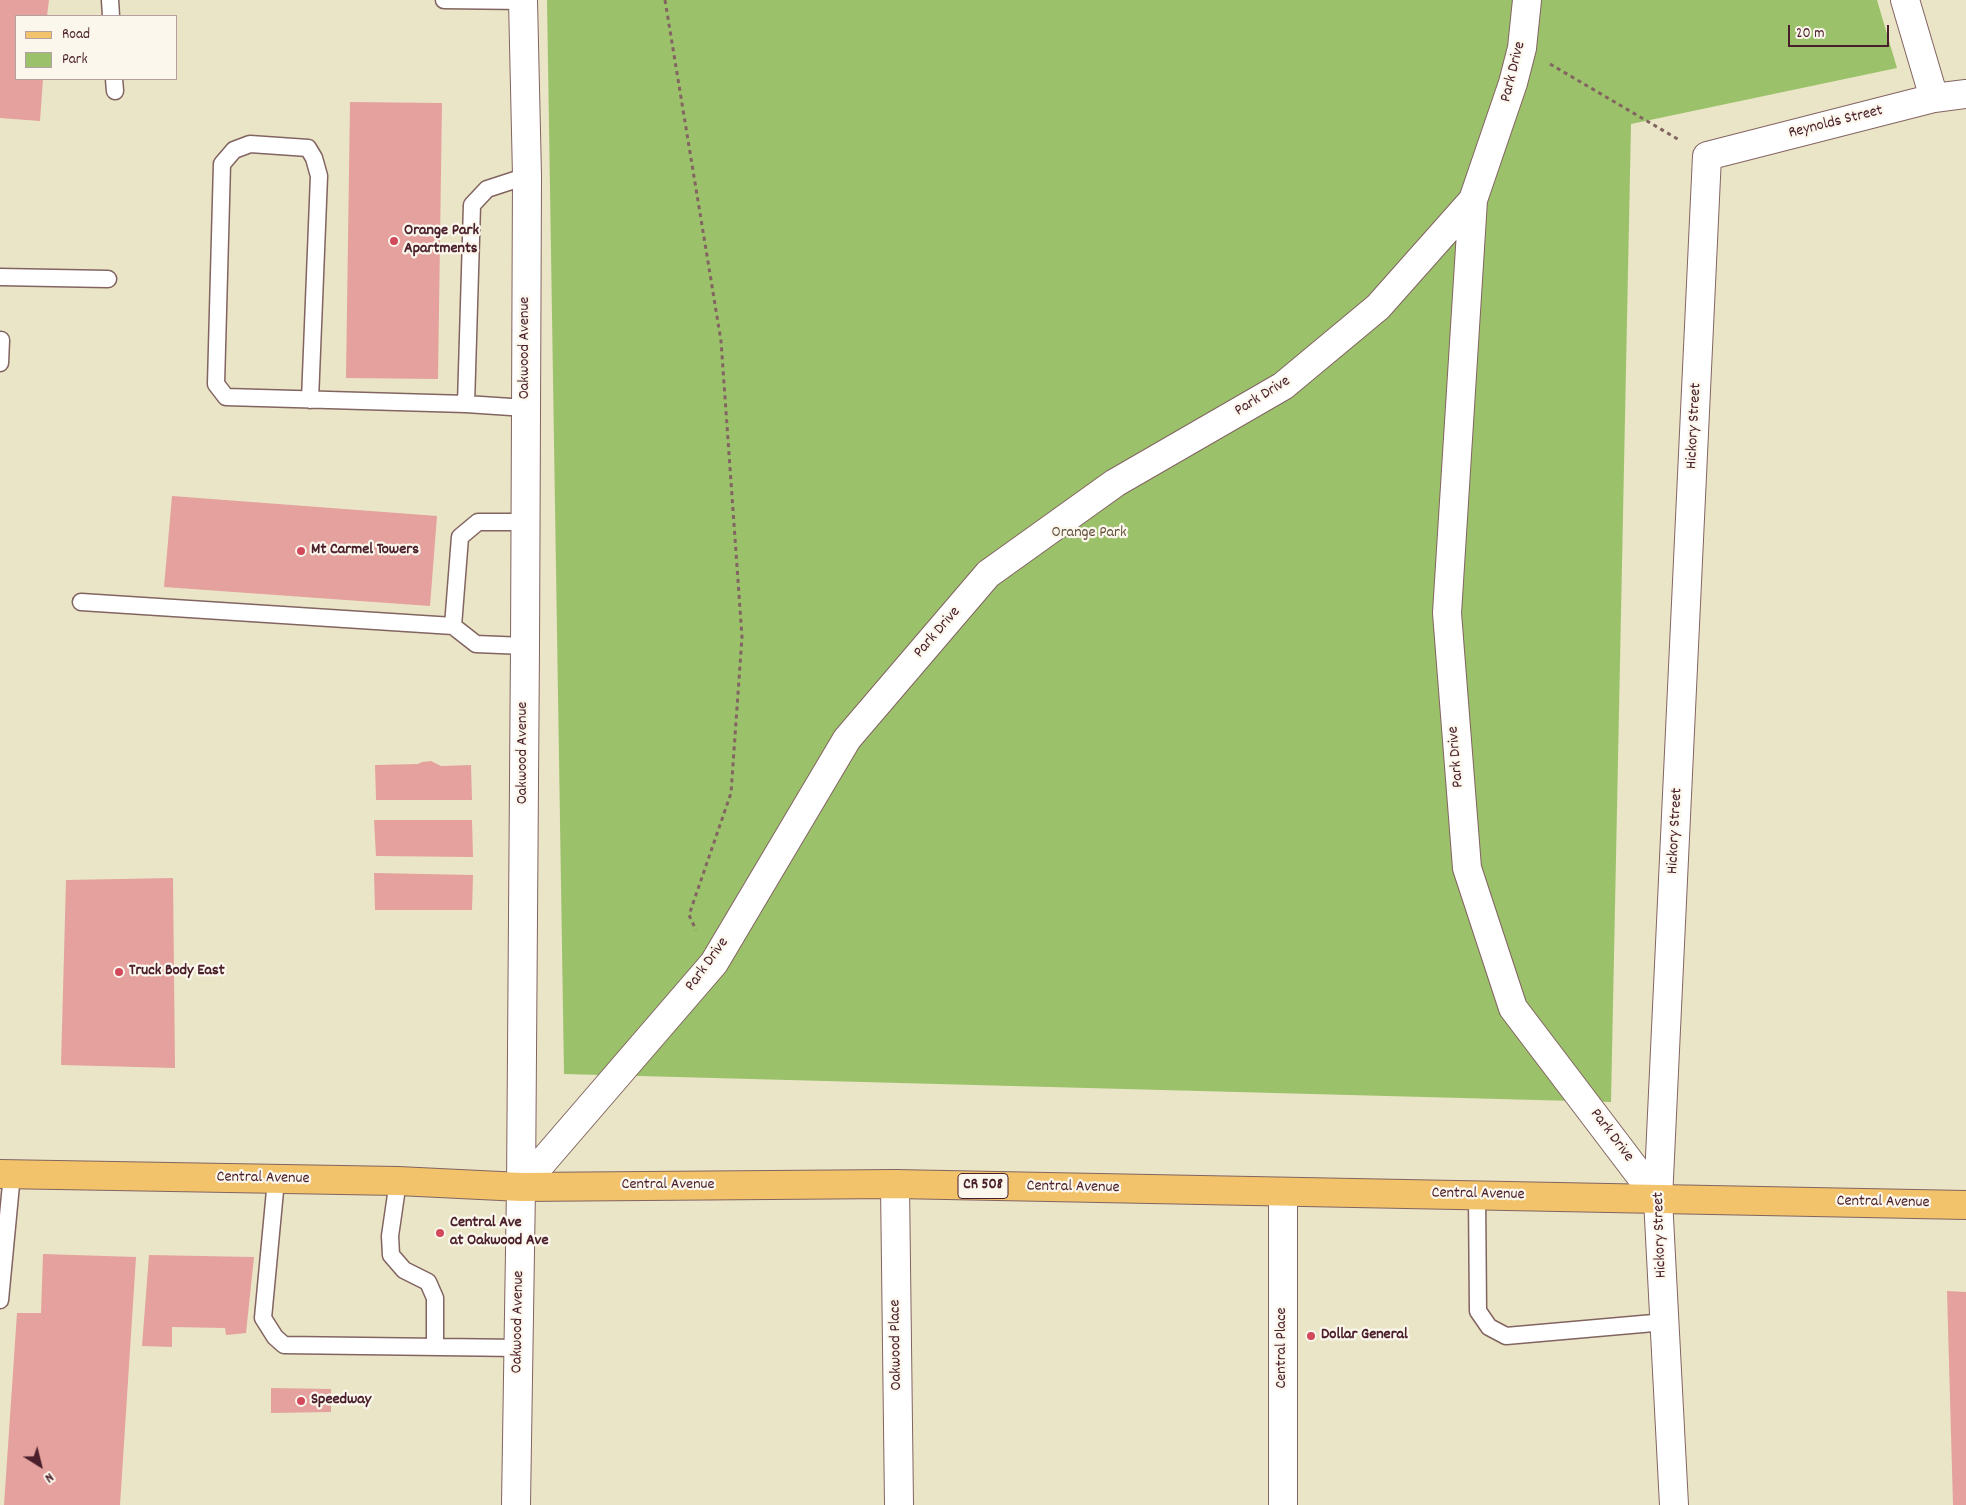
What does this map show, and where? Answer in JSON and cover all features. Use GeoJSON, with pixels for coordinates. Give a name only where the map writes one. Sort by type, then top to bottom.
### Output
{"type":"FeatureCollection","features":[{"type":"Feature","properties":{"kind":"main road","name":"Central Avenue"},"geometry":{"type":"LineString","coordinates":[[6,1174],[398,1181],[521,1187],[895,1184],[1966,1205]]}},
{"type":"Feature","properties":{"kind":"street","name":"Oakwood Avenue"},"geometry":{"type":"LineString","coordinates":[[516,1505],[521,1187],[525,646],[527,176],[523,0]]}},
{"type":"Feature","properties":{"kind":"street","name":"Park Drive"},"geometry":{"type":"LineString","coordinates":[[1527,0],[1522,48],[1513,83],[1473,200],[1447,613],[1467,868],[1513,1008],[1658,1198]]}},
{"type":"Feature","properties":{"kind":"street"},"geometry":{"type":"LineString","coordinates":[[1905,0],[1934,98]]}},
{"type":"Feature","properties":{"kind":"street","name":"Reynolds Street"},"geometry":{"type":"LineString","coordinates":[[1707,156],[1934,98],[1966,94]]}},
{"type":"Feature","properties":{"kind":"street","name":"Hickory Street"},"geometry":{"type":"LineString","coordinates":[[1674,1505],[1658,1198],[1707,156]]}},
{"type":"Feature","properties":{"kind":"street","name":"Park Drive"},"geometry":{"type":"LineString","coordinates":[[521,1187],[714,963],[847,739],[988,574],[1115,483],[1283,386],[1378,307],[1473,200]]}},
{"type":"Feature","properties":{"kind":"street","name":"Oakwood Place"},"geometry":{"type":"LineString","coordinates":[[895,1184],[898,1505]]}},
{"type":"Feature","properties":{"kind":"street","name":"Central Place"},"geometry":{"type":"LineString","coordinates":[[1283,1192],[1283,1505]]}},
{"type":"Feature","properties":{"kind":"lane"},"geometry":{"type":"LineString","coordinates":[[110,0],[111,15]]}},
{"type":"Feature","properties":{"kind":"lane"},"geometry":{"type":"LineString","coordinates":[[444,0],[523,0]]}},
{"type":"Feature","properties":{"kind":"lane"},"geometry":{"type":"LineString","coordinates":[[310,400],[319,176],[314,158],[308,148],[250,144],[234,150],[222,164],[216,384],[226,397],[310,400],[466,404],[526,408]]}},
{"type":"Feature","properties":{"kind":"lane"},"geometry":{"type":"LineString","coordinates":[[466,404],[472,205],[487,189],[527,176]]}},
{"type":"Feature","properties":{"kind":"lane"},"geometry":{"type":"LineString","coordinates":[[0,276],[108,279]]}},
{"type":"Feature","properties":{"kind":"lane"},"geometry":{"type":"LineString","coordinates":[[0,340],[0,363]]}},
{"type":"Feature","properties":{"kind":"lane"},"geometry":{"type":"LineString","coordinates":[[453,626],[460,537],[478,522],[525,522]]}},
{"type":"Feature","properties":{"kind":"lane"},"geometry":{"type":"LineString","coordinates":[[81,602],[453,626],[476,644],[525,646]]}},
{"type":"Feature","properties":{"kind":"lane"},"geometry":{"type":"LineString","coordinates":[[0,1300],[6,1174]]}},
{"type":"Feature","properties":{"kind":"lane"},"geometry":{"type":"LineString","coordinates":[[276,1180],[263,1318],[275,1338],[284,1345],[519,1348]]}},
{"type":"Feature","properties":{"kind":"lane"},"geometry":{"type":"LineString","coordinates":[[398,1181],[390,1236],[391,1255],[404,1270],[428,1282],[435,1298],[435,1347]]}},
{"type":"Feature","properties":{"kind":"lane"},"geometry":{"type":"LineString","coordinates":[[1478,1196],[1478,1311],[1489,1327],[1506,1336],[1665,1322]]}},
{"type":"Feature","properties":{"kind":"path"},"geometry":{"type":"LineString","coordinates":[[665,0],[721,341],[742,638],[731,793],[689,916],[714,963]]}},
{"type":"Feature","properties":{"kind":"path"},"geometry":{"type":"LineString","coordinates":[[1522,48],[1707,156]]}},
{"type":"Feature","properties":{"kind":"green space","name":"Orange Park"},"geometry":{"type":"Polygon","coordinates":[[[547,0],[1877,0],[1897,68],[1631,124],[1611,1102],[564,1074],[547,0]]]}},
{"type":"Feature","properties":{"kind":"building"},"geometry":{"type":"Polygon","coordinates":[[[0,0],[49,0],[47,15],[15,15],[15,80],[43,80],[40,121],[0,118],[0,0]]]}},
{"type":"Feature","properties":{"kind":"building","name":"Orange Park Apartments"},"geometry":{"type":"Polygon","coordinates":[[[350,102],[442,103],[438,379],[346,378],[350,102]]]}},
{"type":"Feature","properties":{"kind":"building","name":"Mt Carmel Towers"},"geometry":{"type":"Polygon","coordinates":[[[172,496],[437,516],[430,606],[164,587],[172,496]]]}},
{"type":"Feature","properties":{"kind":"building"},"geometry":{"type":"Polygon","coordinates":[[[431,761],[441,766],[471,765],[472,800],[376,800],[375,765],[418,764],[431,761]]]}},
{"type":"Feature","properties":{"kind":"building"},"geometry":{"type":"Polygon","coordinates":[[[374,820],[472,820],[473,857],[376,856],[374,820]]]}},
{"type":"Feature","properties":{"kind":"building"},"geometry":{"type":"Polygon","coordinates":[[[374,873],[473,875],[472,910],[375,910],[374,873]]]}},
{"type":"Feature","properties":{"kind":"building","name":"Truck Body East"},"geometry":{"type":"Polygon","coordinates":[[[173,878],[175,1068],[61,1065],[66,880],[173,878]]]}},
{"type":"Feature","properties":{"kind":"building"},"geometry":{"type":"Polygon","coordinates":[[[43,1254],[136,1257],[120,1505],[4,1505],[17,1313],[41,1313],[43,1254]]]}},
{"type":"Feature","properties":{"kind":"building"},"geometry":{"type":"Polygon","coordinates":[[[149,1255],[254,1257],[246,1333],[226,1335],[225,1328],[172,1327],[172,1347],[142,1346],[149,1255]]]}},
{"type":"Feature","properties":{"kind":"building"},"geometry":{"type":"Polygon","coordinates":[[[1947,1291],[1966,1292],[1966,1505],[1953,1505],[1947,1291]]]}},
{"type":"Feature","properties":{"kind":"building","name":"Speedway"},"geometry":{"type":"Polygon","coordinates":[[[271,1388],[331,1389],[331,1412],[271,1413],[271,1388]]]}},
{"type":"Feature","properties":{"kind":"place","name":"Orange Park Apartments"},"geometry":{"type":"Point","coordinates":[394,241]}},
{"type":"Feature","properties":{"kind":"place","name":"Mt Carmel Towers"},"geometry":{"type":"Point","coordinates":[301,551]}},
{"type":"Feature","properties":{"kind":"place","name":"Truck Body East"},"geometry":{"type":"Point","coordinates":[119,972]}},
{"type":"Feature","properties":{"kind":"place","name":"Central Ave at Oakwood Ave"},"geometry":{"type":"Point","coordinates":[440,1233]}},
{"type":"Feature","properties":{"kind":"place","name":"Dollar General"},"geometry":{"type":"Point","coordinates":[1311,1336]}},
{"type":"Feature","properties":{"kind":"place","name":"Speedway"},"geometry":{"type":"Point","coordinates":[301,1401]}}]}
